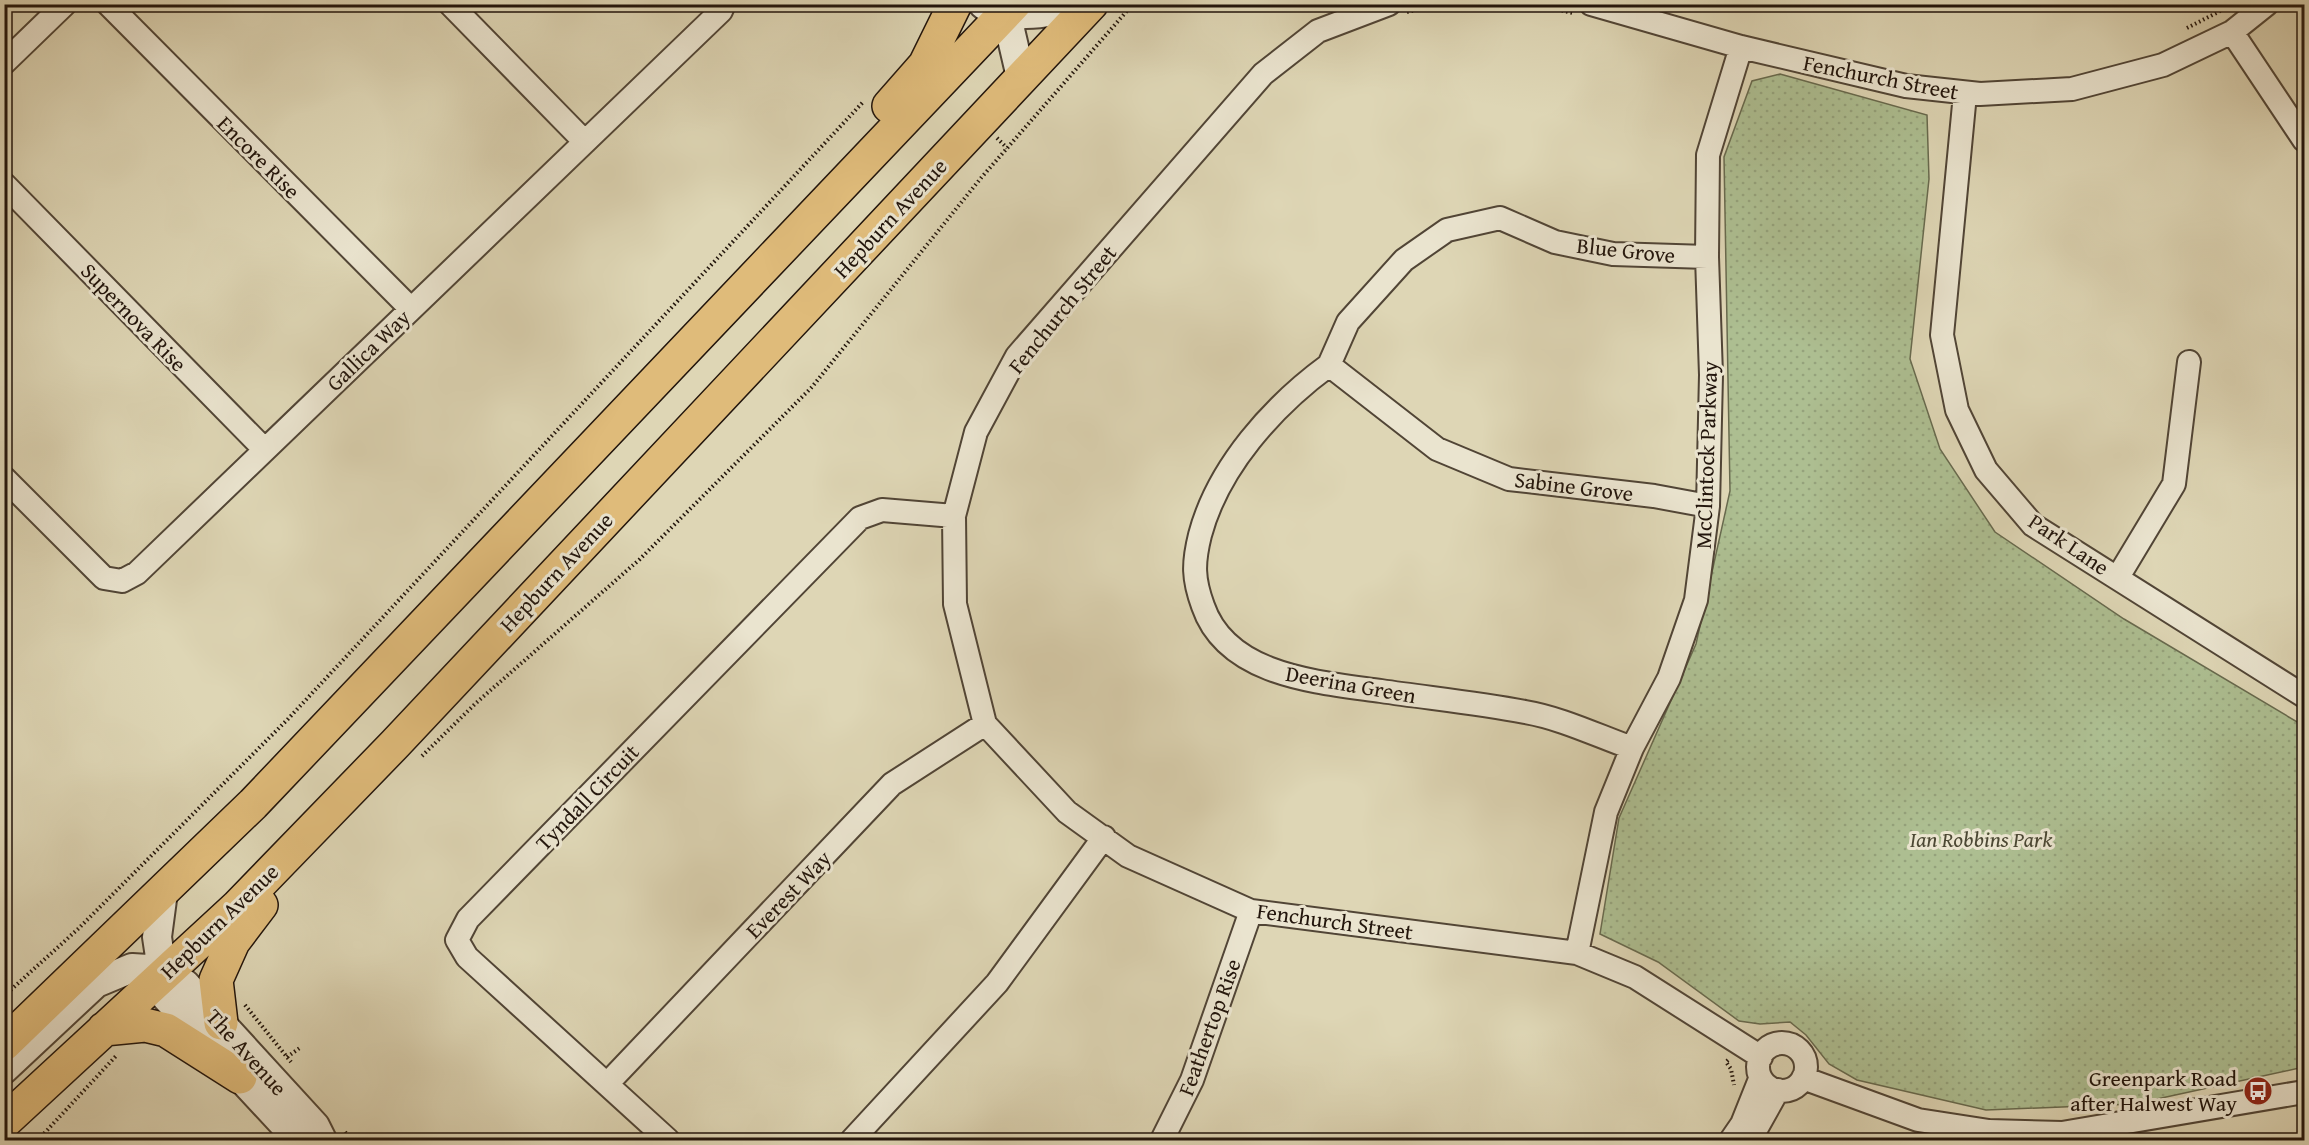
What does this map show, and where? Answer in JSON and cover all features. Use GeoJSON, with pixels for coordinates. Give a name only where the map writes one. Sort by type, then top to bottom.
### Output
{"type":"FeatureCollection","features":[{"type":"Feature","properties":{"kind":"main road"},"geometry":{"type":"LineString","coordinates":[[769,260],[789,223],[925,64],[955,4]]}},
{"type":"Feature","properties":{"kind":"main road","name":"Hepburn Avenue"},"geometry":{"type":"LineString","coordinates":[[4,1122],[407,751],[1091,4]]}},
{"type":"Feature","properties":{"kind":"main road"},"geometry":{"type":"LineString","coordinates":[[4,1044],[253,804],[769,260],[1002,6]]}},
{"type":"Feature","properties":{"kind":"main road"},"geometry":{"type":"LineString","coordinates":[[221,1023],[216,980],[233,942],[264,900],[350,817],[386,771],[407,751]]}},
{"type":"Feature","properties":{"kind":"main road"},"geometry":{"type":"LineString","coordinates":[[104,1029],[147,1026],[166,1030],[240,1077]]}},
{"type":"Feature","properties":{"kind":"street"},"geometry":{"type":"LineString","coordinates":[[4,63],[65,4]]}},
{"type":"Feature","properties":{"kind":"street","name":"Encore Rise"},"geometry":{"type":"LineString","coordinates":[[108,4],[411,309]]}},
{"type":"Feature","properties":{"kind":"street"},"geometry":{"type":"LineString","coordinates":[[450,4],[585,142]]}},
{"type":"Feature","properties":{"kind":"street","name":"Gallica Way"},"geometry":{"type":"LineString","coordinates":[[4,478],[104,578],[122,581],[137,573],[721,11],[724,4]]}},
{"type":"Feature","properties":{"kind":"street"},"geometry":{"type":"LineString","coordinates":[[1022,77],[1002,6],[1040,15],[1062,10],[1069,4]]}},
{"type":"Feature","properties":{"kind":"street","name":"Fenchurch Street"},"geometry":{"type":"LineString","coordinates":[[1585,9],[1906,86],[1965,94],[2072,89],[2163,65],[2232,32],[2267,4]]}},
{"type":"Feature","properties":{"kind":"street","name":"Fenchurch Street"},"geometry":{"type":"LineString","coordinates":[[1394,9],[1318,31],[1263,74],[1025,348],[976,432],[954,516],[955,604],[985,724],[1066,812],[1128,856],[1251,911],[1577,953],[1635,976],[1740,1044],[1766,1075]]}},
{"type":"Feature","properties":{"kind":"street"},"geometry":{"type":"LineString","coordinates":[[2232,32],[2304,140]]}},
{"type":"Feature","properties":{"kind":"street","name":"McClintock Parkway"},"geometry":{"type":"LineString","coordinates":[[1577,953],[1605,812],[1632,748],[1669,678],[1696,600],[1708,506],[1711,375],[1707,257],[1708,155],[1741,47]]}},
{"type":"Feature","properties":{"kind":"street","name":"Park Lane"},"geometry":{"type":"LineString","coordinates":[[1965,94],[1942,335],[1957,410],[1986,470],[2033,525],[2304,696]]}},
{"type":"Feature","properties":{"kind":"street","name":"Supernova Rise"},"geometry":{"type":"LineString","coordinates":[[4,184],[264,449]]}},
{"type":"Feature","properties":{"kind":"street","name":"Blue Grove"},"geometry":{"type":"LineString","coordinates":[[1329,365],[1348,322],[1404,260],[1447,230],[1500,218],[1555,242],[1613,254],[1707,257]]}},
{"type":"Feature","properties":{"kind":"street"},"geometry":{"type":"LineString","coordinates":[[2118,577],[2174,484],[2189,362]]}},
{"type":"Feature","properties":{"kind":"street","name":"Sabine Grove"},"geometry":{"type":"LineString","coordinates":[[1329,365],[1437,449],[1509,479],[1654,496],[1708,506]]}},
{"type":"Feature","properties":{"kind":"street","name":"Deerina Green"},"geometry":{"type":"LineString","coordinates":[[1329,365],[1300,386],[1237,457],[1217,486],[1206,512],[1194,562],[1197,590],[1210,626],[1232,649],[1263,667],[1316,682],[1527,712],[1632,748]]}},
{"type":"Feature","properties":{"kind":"street","name":"Tyndall Circuit"},"geometry":{"type":"LineString","coordinates":[[668,1140],[467,957],[457,940],[468,919],[860,518],[882,510],[954,516]]}},
{"type":"Feature","properties":{"kind":"street","name":"Everest Way"},"geometry":{"type":"LineString","coordinates":[[607,1084],[892,784],[985,724]]}},
{"type":"Feature","properties":{"kind":"street"},"geometry":{"type":"LineString","coordinates":[[852,1140],[997,983],[1104,837]]}},
{"type":"Feature","properties":{"kind":"street","name":"The Avenue"},"geometry":{"type":"LineString","coordinates":[[163,892],[157,937],[166,997],[292,1133],[313,1140]]}},
{"type":"Feature","properties":{"kind":"street","name":"Feathertop Rise"},"geometry":{"type":"LineString","coordinates":[[1162,1140],[1192,1080],[1251,911]]}},
{"type":"Feature","properties":{"kind":"street","name":"The Avenue"},"geometry":{"type":"LineString","coordinates":[[4,1069],[96,983],[132,968],[148,969],[185,984],[315,1126],[322,1140]]}},
{"type":"Feature","properties":{"kind":"street"},"geometry":{"type":"LineString","coordinates":[[1750,1140],[1766,1075],[1765,1050],[1778,1043],[1793,1045],[1806,1063],[1803,1078],[1789,1089],[1766,1075]]}},
{"type":"Feature","properties":{"kind":"street"},"geometry":{"type":"LineString","coordinates":[[1731,1140],[1742,1124],[1766,1075]]}},
{"type":"Feature","properties":{"kind":"street"},"geometry":{"type":"LineString","coordinates":[[1803,1078],[1918,1120],[1989,1136],[2062,1133],[2304,1092]]}},
{"type":"Feature","properties":{"kind":"path"},"geometry":{"type":"LineString","coordinates":[[407,751],[476,703],[640,560],[812,387],[981,177],[1133,4]]}},
{"type":"Feature","properties":{"kind":"path"},"geometry":{"type":"LineString","coordinates":[[1394,9],[1442,4]]}},
{"type":"Feature","properties":{"kind":"path"},"geometry":{"type":"LineString","coordinates":[[1531,4],[1585,9]]}},
{"type":"Feature","properties":{"kind":"path"},"geometry":{"type":"LineString","coordinates":[[2180,32],[2231,4]]}},
{"type":"Feature","properties":{"kind":"path"},"geometry":{"type":"LineString","coordinates":[[4,996],[78,929],[288,719],[867,98]]}},
{"type":"Feature","properties":{"kind":"path"},"geometry":{"type":"LineString","coordinates":[[38,1140],[147,1026]]}},
{"type":"Feature","properties":{"kind":"path"},"geometry":{"type":"LineString","coordinates":[[1733,1090],[1734,1081],[1726,1062],[1740,1044]]}},
{"type":"Feature","properties":{"kind":"path"},"geometry":{"type":"LineString","coordinates":[[287,1057],[301,1047]]}},
{"type":"Feature","properties":{"kind":"green space","name":"Ian Robbins Park"},"geometry":{"type":"Polygon","coordinates":[[[1780,74],[1927,115],[1929,179],[1910,359],[1940,449],[1995,532],[2124,619],[2304,726],[2304,1067],[2134,1104],[1986,1110],[1857,1080],[1829,1064],[1806,1035],[1790,1022],[1760,1024],[1739,1021],[1658,962],[1600,934],[1619,818],[1696,644],[1730,491],[1724,157],[1752,81],[1780,74]]]}},
{"type":"Feature","properties":{"kind":"place","name":"Greenpark Road after Halwest Way"},"geometry":{"type":"Point","coordinates":[2258,1091]}}]}
